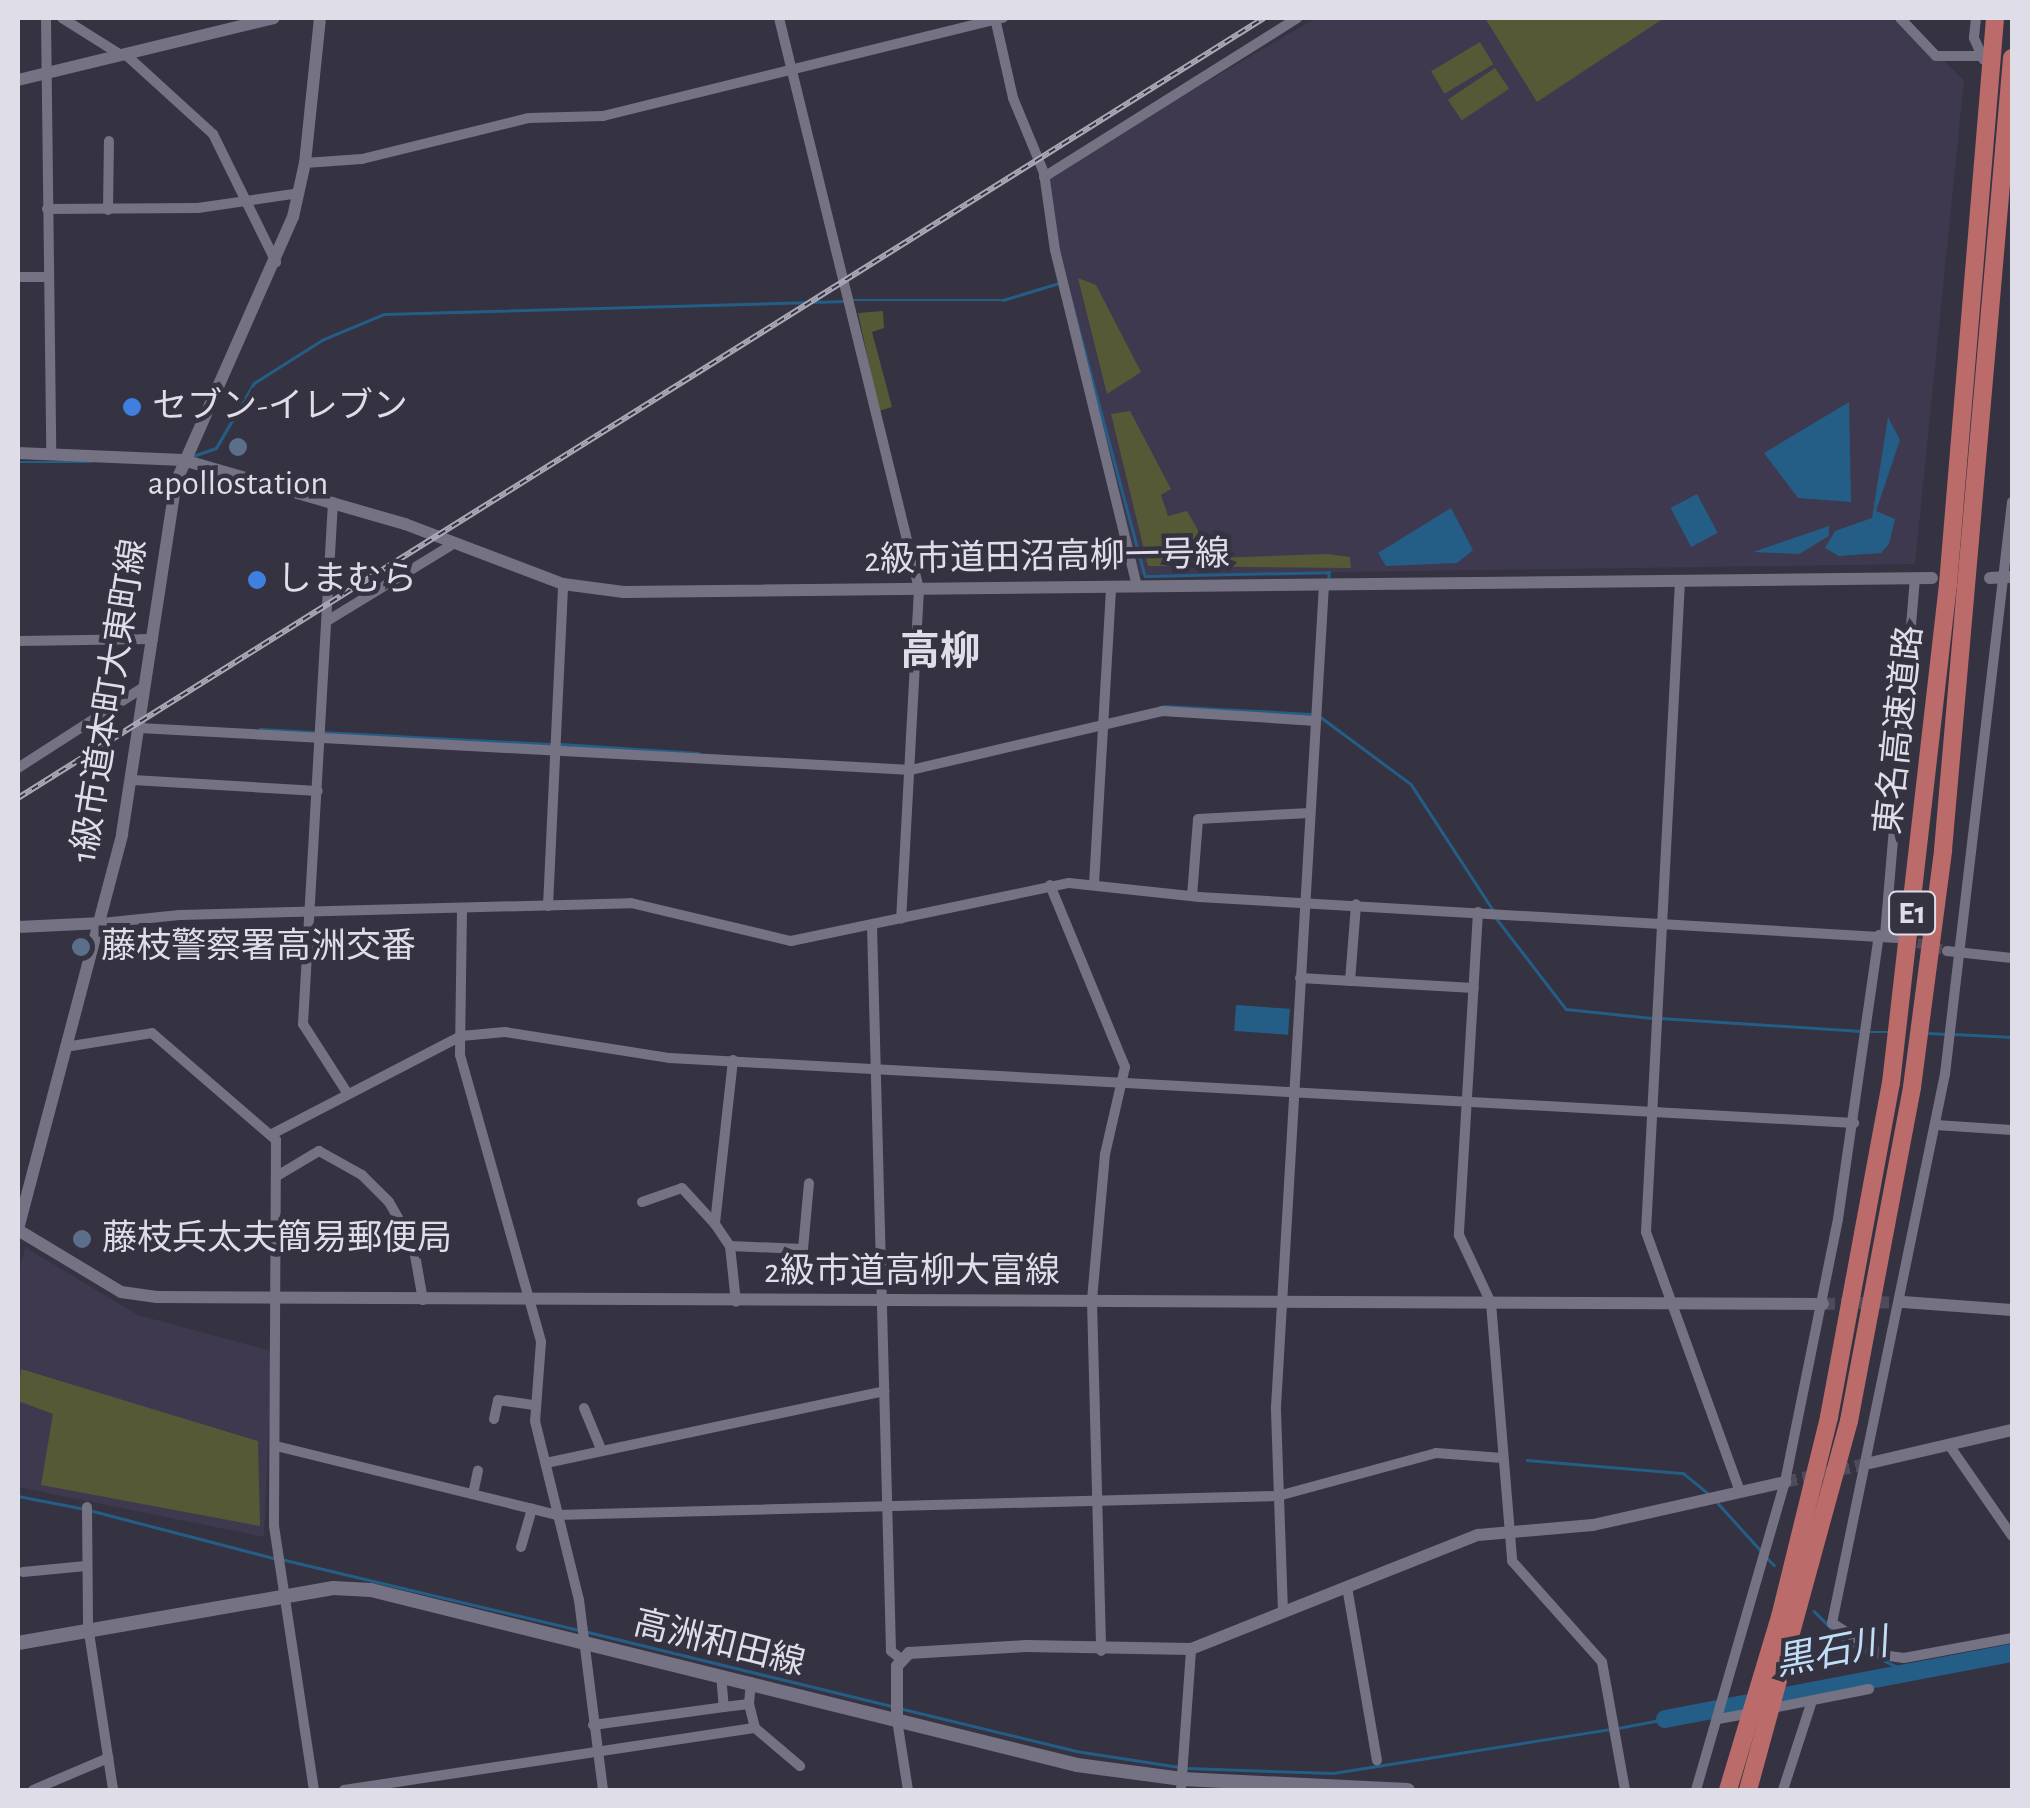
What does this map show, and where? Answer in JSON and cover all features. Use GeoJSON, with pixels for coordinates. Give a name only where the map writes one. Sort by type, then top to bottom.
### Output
{"type":"FeatureCollection","features":[{"type":"Feature","properties":{"kind":"highway","name":"東名高速道路"},"geometry":{"type":"LineString","coordinates":[[1728,1790],[1762,1682],[1833,1398],[1891,1083],[1946,603],[1996,18]]}},
{"type":"Feature","properties":{"kind":"highway","name":"東名高速道路"},"geometry":{"type":"LineString","coordinates":[[1748,1790],[1782,1681],[1868,1328],[1926,990],[2012,58]]}},
{"type":"Feature","properties":{"kind":"main road","name":"高洲和田線"},"geometry":{"type":"LineString","coordinates":[[18,1643],[88,1626],[284,1599],[333,1588],[372,1590],[1078,1765],[1181,1785],[1408,1790]]}},
{"type":"Feature","properties":{"kind":"street"},"geometry":{"type":"LineString","coordinates":[[46,18],[51,452]]}},
{"type":"Feature","properties":{"kind":"street"},"geometry":{"type":"LineString","coordinates":[[62,18],[123,55],[212,134],[276,263]]}},
{"type":"Feature","properties":{"kind":"street"},"geometry":{"type":"LineString","coordinates":[[18,80],[274,18]]}},
{"type":"Feature","properties":{"kind":"street","name":"1級市道本町大東町線"},"geometry":{"type":"LineString","coordinates":[[18,1230],[65,1046],[102,923],[132,780],[183,460],[276,263],[298,193],[305,163],[320,18]]}},
{"type":"Feature","properties":{"kind":"street"},"geometry":{"type":"LineString","coordinates":[[779,18],[919,589],[902,919]]}},
{"type":"Feature","properties":{"kind":"street"},"geometry":{"type":"LineString","coordinates":[[305,163],[362,159],[529,118],[603,116],[793,72],[998,18],[1013,98],[1044,177],[1054,250],[1137,586]]}},
{"type":"Feature","properties":{"kind":"street"},"geometry":{"type":"LineString","coordinates":[[1044,177],[1297,18]]}},
{"type":"Feature","properties":{"kind":"street"},"geometry":{"type":"LineString","coordinates":[[1900,18],[1936,56],[1980,56]]}},
{"type":"Feature","properties":{"kind":"street"},"geometry":{"type":"LineString","coordinates":[[1976,18],[1980,56],[2012,90]]}},
{"type":"Feature","properties":{"kind":"street"},"geometry":{"type":"LineString","coordinates":[[108,210],[109,141]]}},
{"type":"Feature","properties":{"kind":"street"},"geometry":{"type":"LineString","coordinates":[[47,210],[246,202],[298,193]]}},
{"type":"Feature","properties":{"kind":"street"},"geometry":{"type":"LineString","coordinates":[[18,277],[46,277]]}},
{"type":"Feature","properties":{"kind":"street","name":"2級市道田沼高柳一号線"},"geometry":{"type":"LineString","coordinates":[[18,453],[183,460],[405,524],[450,546],[563,584],[624,592],[1932,578]]}},
{"type":"Feature","properties":{"kind":"street"},"geometry":{"type":"LineString","coordinates":[[333,502],[303,1024],[348,1094]]}},
{"type":"Feature","properties":{"kind":"street"},"geometry":{"type":"LineString","coordinates":[[2012,502],[1962,954],[1936,1125],[1870,1463],[1832,1623],[1882,1655],[1904,1658],[2012,1638]]}},
{"type":"Feature","properties":{"kind":"street"},"geometry":{"type":"LineString","coordinates":[[326,621],[450,546]]}},
{"type":"Feature","properties":{"kind":"street"},"geometry":{"type":"LineString","coordinates":[[1696,1790],[1785,1482],[1823,1304],[1882,935],[1915,578]]}},
{"type":"Feature","properties":{"kind":"street"},"geometry":{"type":"LineString","coordinates":[[1680,581],[1646,1232],[1740,1492]]}},
{"type":"Feature","properties":{"kind":"street"},"geometry":{"type":"LineString","coordinates":[[548,906],[563,584]]}},
{"type":"Feature","properties":{"kind":"street"},"geometry":{"type":"LineString","coordinates":[[1283,1612],[1278,1496],[1281,1304],[1324,585]]}},
{"type":"Feature","properties":{"kind":"street"},"geometry":{"type":"LineString","coordinates":[[1094,884],[1111,587]]}},
{"type":"Feature","properties":{"kind":"street"},"geometry":{"type":"LineString","coordinates":[[18,640],[152,639]]}},
{"type":"Feature","properties":{"kind":"street"},"geometry":{"type":"LineString","coordinates":[[18,768],[145,686]]}},
{"type":"Feature","properties":{"kind":"street"},"geometry":{"type":"LineString","coordinates":[[139,728],[911,770],[1162,712],[1316,720]]}},
{"type":"Feature","properties":{"kind":"street"},"geometry":{"type":"LineString","coordinates":[[132,780],[318,791]]}},
{"type":"Feature","properties":{"kind":"street"},"geometry":{"type":"LineString","coordinates":[[1192,896],[1198,819],[1310,813]]}},
{"type":"Feature","properties":{"kind":"street"},"geometry":{"type":"LineString","coordinates":[[18,928],[311,911],[631,903],[791,941],[1050,885],[1094,884],[1192,896],[1898,938]]}},
{"type":"Feature","properties":{"kind":"street"},"geometry":{"type":"LineString","coordinates":[[1050,885],[1125,1067],[1105,1154],[1092,1301],[1102,1651]]}},
{"type":"Feature","properties":{"kind":"street"},"geometry":{"type":"LineString","coordinates":[[1350,980],[1356,904]]}},
{"type":"Feature","properties":{"kind":"street"},"geometry":{"type":"LineString","coordinates":[[462,909],[460,1054],[541,1342],[534,1404],[580,1618],[580,1642],[602,1790]]}},
{"type":"Feature","properties":{"kind":"street"},"geometry":{"type":"LineString","coordinates":[[1478,912],[1459,1234],[1491,1303],[1512,1561],[1602,1662],[1625,1790]]}},
{"type":"Feature","properties":{"kind":"street"},"geometry":{"type":"LineString","coordinates":[[872,925],[891,1652],[901,1658],[1026,1646],[1102,1651],[1191,1649],[1478,1535],[1592,1525],[1785,1482]]}},
{"type":"Feature","properties":{"kind":"street"},"geometry":{"type":"LineString","coordinates":[[1947,951],[2012,958]]}},
{"type":"Feature","properties":{"kind":"street"},"geometry":{"type":"LineString","coordinates":[[1300,978],[1474,988]]}},
{"type":"Feature","properties":{"kind":"street"},"geometry":{"type":"LineString","coordinates":[[272,1134],[460,1036],[505,1032],[670,1058],[1854,1123]]}},
{"type":"Feature","properties":{"kind":"street"},"geometry":{"type":"LineString","coordinates":[[65,1046],[152,1033],[272,1134],[280,1298],[274,1526],[314,1790]]}},
{"type":"Feature","properties":{"kind":"street"},"geometry":{"type":"LineString","coordinates":[[715,1224],[733,1060]]}},
{"type":"Feature","properties":{"kind":"street"},"geometry":{"type":"LineString","coordinates":[[1936,1125],[2012,1130]]}},
{"type":"Feature","properties":{"kind":"street"},"geometry":{"type":"LineString","coordinates":[[277,1176],[319,1150],[362,1175],[389,1202],[413,1244],[423,1300]]}},
{"type":"Feature","properties":{"kind":"street"},"geometry":{"type":"LineString","coordinates":[[730,1246],[804,1249],[809,1183]]}},
{"type":"Feature","properties":{"kind":"street"},"geometry":{"type":"LineString","coordinates":[[642,1202],[682,1188],[730,1246],[736,1302]]}},
{"type":"Feature","properties":{"kind":"street","name":"2級市道高柳大富線"},"geometry":{"type":"LineString","coordinates":[[18,1230],[122,1292],[423,1300],[1673,1307],[1823,1304]]}},
{"type":"Feature","properties":{"kind":"street"},"geometry":{"type":"LineString","coordinates":[[1903,1302],[2012,1310]]}},
{"type":"Feature","properties":{"kind":"street"},"geometry":{"type":"LineString","coordinates":[[546,1463],[884,1391]]}},
{"type":"Feature","properties":{"kind":"street"},"geometry":{"type":"LineString","coordinates":[[494,1418],[498,1400],[534,1404]]}},
{"type":"Feature","properties":{"kind":"street"},"geometry":{"type":"LineString","coordinates":[[584,1408],[601,1449]]}},
{"type":"Feature","properties":{"kind":"street"},"geometry":{"type":"LineString","coordinates":[[1870,1463],[2012,1430]]}},
{"type":"Feature","properties":{"kind":"street"},"geometry":{"type":"LineString","coordinates":[[1949,1445],[2012,1536]]}},
{"type":"Feature","properties":{"kind":"street"},"geometry":{"type":"LineString","coordinates":[[276,1446],[556,1515],[1278,1496],[1436,1453],[1503,1458]]}},
{"type":"Feature","properties":{"kind":"street"},"geometry":{"type":"LineString","coordinates":[[472,1494],[478,1471]]}},
{"type":"Feature","properties":{"kind":"street"},"geometry":{"type":"LineString","coordinates":[[87,1507],[88,1626],[113,1790]]}},
{"type":"Feature","properties":{"kind":"street"},"geometry":{"type":"LineString","coordinates":[[521,1547],[532,1509]]}},
{"type":"Feature","properties":{"kind":"street"},"geometry":{"type":"LineString","coordinates":[[23,1572],[86,1566]]}},
{"type":"Feature","properties":{"kind":"street"},"geometry":{"type":"LineString","coordinates":[[1347,1587],[1377,1760]]}},
{"type":"Feature","properties":{"kind":"street"},"geometry":{"type":"LineString","coordinates":[[1181,1785],[1191,1649]]}},
{"type":"Feature","properties":{"kind":"street"},"geometry":{"type":"LineString","coordinates":[[901,1658],[897,1720],[908,1790]]}},
{"type":"Feature","properties":{"kind":"street"},"geometry":{"type":"LineString","coordinates":[[721,1674],[724,1706]]}},
{"type":"Feature","properties":{"kind":"street"},"geometry":{"type":"LineString","coordinates":[[751,1682],[749,1704],[755,1728],[800,1766]]}},
{"type":"Feature","properties":{"kind":"street"},"geometry":{"type":"LineString","coordinates":[[1719,1717],[1869,1689]]}},
{"type":"Feature","properties":{"kind":"street"},"geometry":{"type":"LineString","coordinates":[[1783,1790],[1812,1701]]}},
{"type":"Feature","properties":{"kind":"street"},"geometry":{"type":"LineString","coordinates":[[593,1725],[749,1704]]}},
{"type":"Feature","properties":{"kind":"street"},"geometry":{"type":"LineString","coordinates":[[344,1790],[755,1728]]}},
{"type":"Feature","properties":{"kind":"street"},"geometry":{"type":"LineString","coordinates":[[33,1790],[108,1758]]}},
{"type":"Feature","properties":{"kind":"shaded area"},"geometry":{"type":"Polygon","coordinates":[[[1316,18],[1900,18],[1964,80],[1915,564],[1134,575],[1044,177],[1316,18]]]}},
{"type":"Feature","properties":{"kind":"shaded area"},"geometry":{"type":"Polygon","coordinates":[[[25,1247],[138,1315],[272,1351],[264,1537],[18,1487],[18,1277],[25,1247]]]}},
{"type":"Feature","properties":{"kind":"green space"},"geometry":{"type":"Polygon","coordinates":[[[1485,18],[1664,18],[1537,102],[1485,18]]]}},
{"type":"Feature","properties":{"kind":"green space"},"geometry":{"type":"Polygon","coordinates":[[[1480,42],[1493,64],[1445,94],[1431,71],[1480,42]]]}},
{"type":"Feature","properties":{"kind":"green space"},"geometry":{"type":"Polygon","coordinates":[[[1495,68],[1509,89],[1462,121],[1448,100],[1495,68]]]}},
{"type":"Feature","properties":{"kind":"green space"},"geometry":{"type":"Polygon","coordinates":[[[1078,278],[1096,285],[1141,372],[1107,394],[1078,278]]]}},
{"type":"Feature","properties":{"kind":"green space"},"geometry":{"type":"Polygon","coordinates":[[[883,311],[884,328],[872,332],[892,407],[879,411],[858,313],[883,311]]]}},
{"type":"Feature","properties":{"kind":"green space"},"geometry":{"type":"Polygon","coordinates":[[[1130,411],[1171,489],[1161,495],[1168,516],[1187,511],[1214,558],[1327,554],[1350,557],[1351,568],[1148,566],[1111,414],[1130,411]]]}},
{"type":"Feature","properties":{"kind":"green space"},"geometry":{"type":"Polygon","coordinates":[[[21,1369],[258,1441],[260,1526],[41,1485],[53,1414],[18,1401],[21,1369]]]}},
{"type":"Feature","properties":{"kind":"water"},"geometry":{"type":"Polygon","coordinates":[[[1849,402],[1851,502],[1798,498],[1764,453],[1849,402]]]}},
{"type":"Feature","properties":{"kind":"water"},"geometry":{"type":"Polygon","coordinates":[[[1888,417],[1900,440],[1876,511],[1895,519],[1889,544],[1881,553],[1839,556],[1825,548],[1835,531],[1872,518],[1888,417]]]}},
{"type":"Feature","properties":{"kind":"water"},"geometry":{"type":"Polygon","coordinates":[[[1697,494],[1718,533],[1691,547],[1671,508],[1697,494]]]}},
{"type":"Feature","properties":{"kind":"water"},"geometry":{"type":"Polygon","coordinates":[[[1451,508],[1473,550],[1457,563],[1386,566],[1378,553],[1451,508]]]}},
{"type":"Feature","properties":{"kind":"water"},"geometry":{"type":"Polygon","coordinates":[[[1829,526],[1829,536],[1799,554],[1753,552],[1829,526]]]}},
{"type":"Feature","properties":{"kind":"water"},"geometry":{"type":"Polygon","coordinates":[[[1236,1005],[1290,1009],[1288,1035],[1234,1031],[1236,1005]]]}},
{"type":"Feature","properties":{"kind":"waterway"},"geometry":{"type":"LineString","coordinates":[[1066,281],[1145,576],[1329,572],[1329,579]]}},
{"type":"Feature","properties":{"kind":"waterway"},"geometry":{"type":"LineString","coordinates":[[854,300],[1003,300],[1059,283]]}},
{"type":"Feature","properties":{"kind":"waterway"},"geometry":{"type":"LineString","coordinates":[[193,456],[216,448],[254,383],[322,340],[384,314],[846,301]]}},
{"type":"Feature","properties":{"kind":"waterway"},"geometry":{"type":"LineString","coordinates":[[18,462],[91,462]]}},
{"type":"Feature","properties":{"kind":"waterway"},"geometry":{"type":"LineString","coordinates":[[1164,706],[1310,714]]}},
{"type":"Feature","properties":{"kind":"waterway"},"geometry":{"type":"LineString","coordinates":[[1318,715],[1411,784],[1493,910]]}},
{"type":"Feature","properties":{"kind":"waterway"},"geometry":{"type":"LineString","coordinates":[[260,729],[313,732]]}},
{"type":"Feature","properties":{"kind":"waterway"},"geometry":{"type":"LineString","coordinates":[[321,732],[553,744]]}},
{"type":"Feature","properties":{"kind":"waterway"},"geometry":{"type":"LineString","coordinates":[[561,744],[698,753]]}},
{"type":"Feature","properties":{"kind":"waterway"},"geometry":{"type":"LineString","coordinates":[[1496,918],[1566,1009],[1652,1018]]}},
{"type":"Feature","properties":{"kind":"waterway"},"geometry":{"type":"LineString","coordinates":[[1660,1018],[1861,1031]]}},
{"type":"Feature","properties":{"kind":"waterway"},"geometry":{"type":"LineString","coordinates":[[1869,1032],[1891,1032]]}},
{"type":"Feature","properties":{"kind":"waterway"},"geometry":{"type":"LineString","coordinates":[[1929,1033],[1946,1034]]}},
{"type":"Feature","properties":{"kind":"waterway"},"geometry":{"type":"LineString","coordinates":[[1954,1034],[2012,1037]]}},
{"type":"Feature","properties":{"kind":"waterway"},"geometry":{"type":"LineString","coordinates":[[1527,1460],[1683,1473],[1708,1493]]}},
{"type":"Feature","properties":{"kind":"waterway"},"geometry":{"type":"LineString","coordinates":[[18,1496],[85,1509]]}},
{"type":"Feature","properties":{"kind":"waterway"},"geometry":{"type":"LineString","coordinates":[[1717,1502],[1762,1552]]}},
{"type":"Feature","properties":{"kind":"waterway"},"geometry":{"type":"LineString","coordinates":[[93,1511],[273,1558]]}},
{"type":"Feature","properties":{"kind":"waterway"},"geometry":{"type":"LineString","coordinates":[[1767,1558],[1774,1565]]}},
{"type":"Feature","properties":{"kind":"waterway"},"geometry":{"type":"LineString","coordinates":[[281,1559],[580,1630]]}},
{"type":"Feature","properties":{"kind":"waterway"},"geometry":{"type":"LineString","coordinates":[[1814,1611],[1845,1642],[1906,1671]]}},
{"type":"Feature","properties":{"kind":"waterway"},"geometry":{"type":"LineString","coordinates":[[588,1632],[891,1706]]}},
{"type":"Feature","properties":{"kind":"waterway","name":"黒石川"},"geometry":{"type":"LineString","coordinates":[[1665,1719],[2012,1653]]}},
{"type":"Feature","properties":{"kind":"waterway"},"geometry":{"type":"LineString","coordinates":[[903,1709],[1076,1751],[1179,1767]]}},
{"type":"Feature","properties":{"kind":"waterway"},"geometry":{"type":"LineString","coordinates":[[1618,1728],[1665,1719]]}},
{"type":"Feature","properties":{"kind":"waterway"},"geometry":{"type":"LineString","coordinates":[[1187,1768],[1333,1773],[1610,1729]]}},
{"type":"Feature","properties":{"kind":"tunnel"},"geometry":{"type":"LineString","coordinates":[[1903,939],[1947,951]]}},
{"type":"Feature","properties":{"kind":"tunnel"},"geometry":{"type":"LineString","coordinates":[[1823,1304],[1903,1302]]}},
{"type":"Feature","properties":{"kind":"tunnel"},"geometry":{"type":"LineString","coordinates":[[1785,1482],[1870,1463]]}},
{"type":"Feature","properties":{"kind":"railway"},"geometry":{"type":"LineString","coordinates":[[18,798],[1264,18]]}},
{"type":"Feature","properties":{"kind":"place","name":"セブン-イレブン"},"geometry":{"type":"Point","coordinates":[132,407]}},
{"type":"Feature","properties":{"kind":"place","name":"apollostation"},"geometry":{"type":"Point","coordinates":[238,447]}},
{"type":"Feature","properties":{"kind":"place","name":"しまむら"},"geometry":{"type":"Point","coordinates":[257,580]}},
{"type":"Feature","properties":{"kind":"place","name":"藤枝警察署高洲交番"},"geometry":{"type":"Point","coordinates":[81,947]}},
{"type":"Feature","properties":{"kind":"place","name":"藤枝兵太夫簡易郵便局"},"geometry":{"type":"Point","coordinates":[82,1239]}},
{"type":"Feature","properties":{"kind":"district","name":"高柳"},"geometry":{"type":"Point","coordinates":[940,652]}}]}
